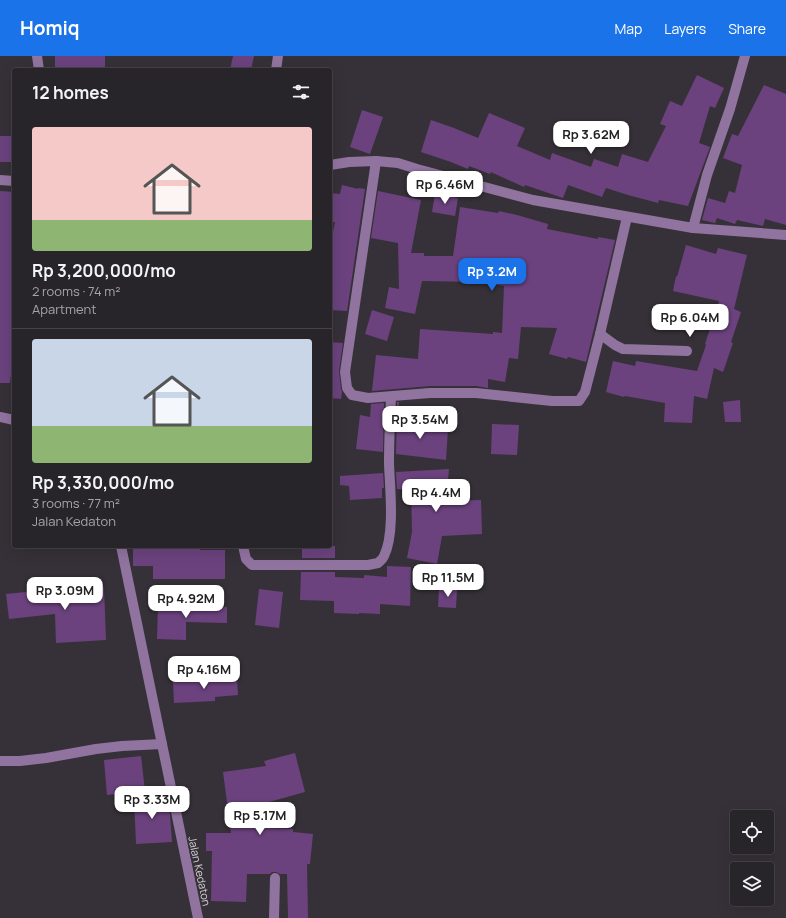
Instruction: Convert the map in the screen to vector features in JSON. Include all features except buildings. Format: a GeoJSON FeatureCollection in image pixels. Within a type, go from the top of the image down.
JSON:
{"type":"FeatureCollection","features":[{"type":"Feature","properties":{"kind":"street"},"geometry":{"type":"LineString","coordinates":[[37,56],[39,68]]}},
{"type":"Feature","properties":{"kind":"street"},"geometry":{"type":"LineString","coordinates":[[276,68],[278,56]]}},
{"type":"Feature","properties":{"kind":"street"},"geometry":{"type":"LineString","coordinates":[[693,228],[707,175],[730,109],[745,56]]}},
{"type":"Feature","properties":{"kind":"street"},"geometry":{"type":"LineString","coordinates":[[376,161],[345,372],[347,388],[352,395],[368,398],[430,392],[468,393],[552,401],[579,401],[585,392],[627,217]]}},
{"type":"Feature","properties":{"kind":"street"},"geometry":{"type":"LineString","coordinates":[[332,165],[349,162],[376,161],[398,163],[533,200],[693,228],[786,235]]}},
{"type":"Feature","properties":{"kind":"street"},"geometry":{"type":"LineString","coordinates":[[0,180],[12,181]]}},
{"type":"Feature","properties":{"kind":"street"},"geometry":{"type":"LineString","coordinates":[[600,334],[623,349],[687,351]]}},
{"type":"Feature","properties":{"kind":"street"},"geometry":{"type":"LineString","coordinates":[[243,548],[246,559],[252,566],[368,565],[378,563],[384,556],[390,528],[391,508],[389,464],[391,396]]}},
{"type":"Feature","properties":{"kind":"street"},"geometry":{"type":"LineString","coordinates":[[0,417],[12,420]]}},
{"type":"Feature","properties":{"kind":"street","name":"Jalan Kedaton"},"geometry":{"type":"LineString","coordinates":[[121,548],[198,918]]}},
{"type":"Feature","properties":{"kind":"street"},"geometry":{"type":"LineString","coordinates":[[0,761],[20,761],[46,758],[122,746],[162,744]]}},
{"type":"Feature","properties":{"kind":"street"},"geometry":{"type":"LineString","coordinates":[[274,878],[274,918]]}}]}
